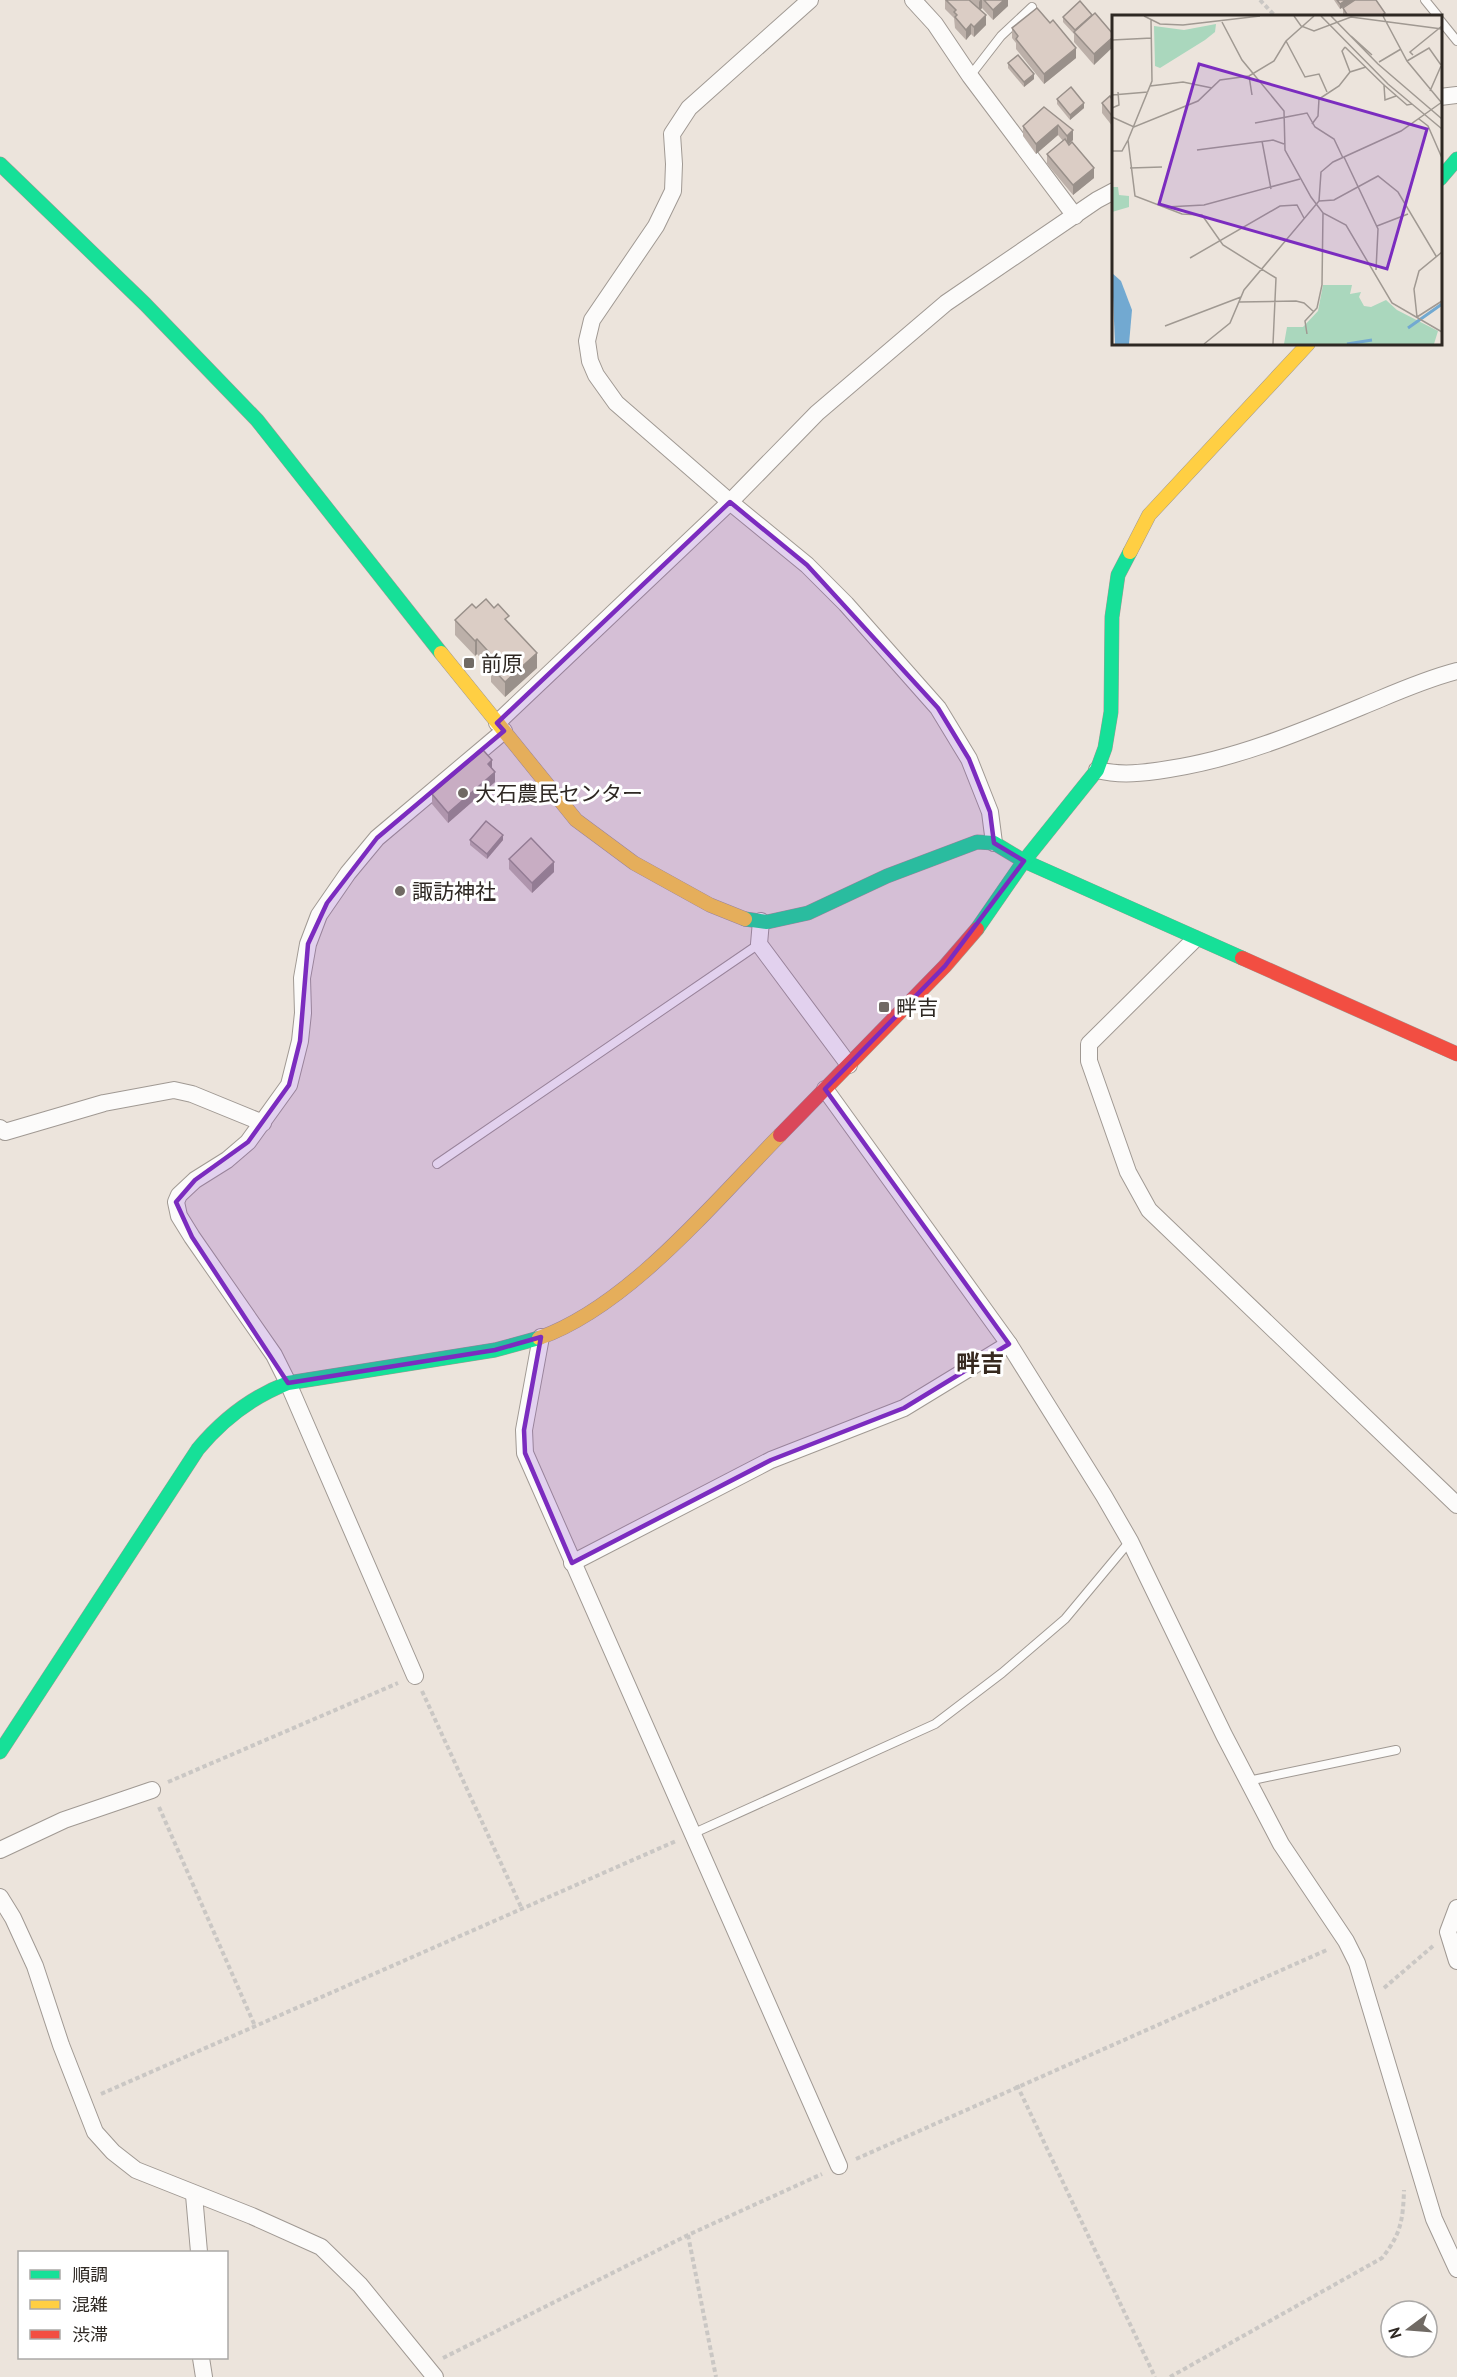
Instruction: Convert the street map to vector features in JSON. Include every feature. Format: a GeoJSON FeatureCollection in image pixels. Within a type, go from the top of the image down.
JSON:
{"type":"FeatureCollection","features":[{"type":"Feature","properties":{"kind":"street"},"geometry":{"type":"LineString","coordinates":[[810,0],[689,108],[672,134],[673,191],[656,226],[592,320],[586,341],[590,361],[596,375],[616,403],[807,565],[846,604],[938,708],[969,759],[980,785],[990,812],[994,843]]}},
{"type":"Feature","properties":{"kind":"street"},"geometry":{"type":"LineString","coordinates":[[913,0],[935,24],[970,76],[1075,216]]}},
{"type":"Feature","properties":{"kind":"street"},"geometry":{"type":"LineString","coordinates":[[1442,97],[1457,95]]}},
{"type":"Feature","properties":{"kind":"street"},"geometry":{"type":"LineString","coordinates":[[1442,177],[1457,159]]}},
{"type":"Feature","properties":{"kind":"street"},"geometry":{"type":"LineString","coordinates":[[0,164],[145,304],[257,420],[576,820],[634,863],[710,905],[745,919],[766,922],[808,913],[887,876],[959,847],[977,842],[994,843],[1024,861],[1195,939],[1457,1054]]}},
{"type":"Feature","properties":{"kind":"street"},"geometry":{"type":"LineString","coordinates":[[415,1676],[288,1383],[274,1355],[179,1216],[176,1202],[179,1195],[195,1180],[227,1160],[248,1142],[289,1085],[300,1041],[303,1013],[302,978],[308,944],[319,915],[348,873],[377,838],[501,727],[730,502],[817,413],[946,303],[1112,192]]}},
{"type":"Feature","properties":{"kind":"street"},"geometry":{"type":"LineString","coordinates":[[0,1752],[198,1449],[215,1428],[244,1403],[266,1391],[288,1383],[495,1350],[541,1337],[572,1324],[595,1310],[642,1273],[945,966],[976,930],[1024,861],[1097,770],[1105,748],[1111,712],[1112,617],[1119,575],[1149,515],[1307,345]]}},
{"type":"Feature","properties":{"kind":"street"},"geometry":{"type":"LineString","coordinates":[[1097,770],[1113,774],[1140,774],[1206,763],[1250,750],[1423,680],[1457,671]]}},
{"type":"Feature","properties":{"kind":"street"},"geometry":{"type":"LineString","coordinates":[[760,921],[759,944],[849,1065]]}},
{"type":"Feature","properties":{"kind":"street"},"geometry":{"type":"LineString","coordinates":[[1195,939],[1089,1044],[1089,1061],[1128,1172],[1149,1210],[1457,1505]]}},
{"type":"Feature","properties":{"kind":"street"},"geometry":{"type":"LineString","coordinates":[[825,1089],[1009,1344],[1130,1540],[1281,1844],[1346,1941],[1357,1963],[1434,2219],[1457,2269]]}},
{"type":"Feature","properties":{"kind":"street"},"geometry":{"type":"LineString","coordinates":[[0,1128],[4,1132],[104,1103],[174,1090],[200,1096],[263,1123]]}},
{"type":"Feature","properties":{"kind":"street"},"geometry":{"type":"LineString","coordinates":[[541,1337],[524,1430],[525,1453],[839,2166]]}},
{"type":"Feature","properties":{"kind":"street"},"geometry":{"type":"LineString","coordinates":[[572,1563],[771,1461],[904,1407],[1009,1344]]}},
{"type":"Feature","properties":{"kind":"street"},"geometry":{"type":"LineString","coordinates":[[0,1851],[64,1820],[152,1790]]}},
{"type":"Feature","properties":{"kind":"street"},"geometry":{"type":"LineString","coordinates":[[0,1897],[13,1918],[35,1966],[61,2046],[94,2132],[113,2152],[136,2170],[194,2195],[252,2216],[321,2247],[360,2285],[431,2372]]}},
{"type":"Feature","properties":{"kind":"street"},"geometry":{"type":"LineString","coordinates":[[1457,1908],[1448,1932],[1457,1961]]}},
{"type":"Feature","properties":{"kind":"street"},"geometry":{"type":"LineString","coordinates":[[194,2195],[199,2251]]}},
{"type":"Feature","properties":{"kind":"street"},"geometry":{"type":"LineString","coordinates":[[201,2359],[204,2377]]}},
{"type":"Feature","properties":{"kind":"lane"},"geometry":{"type":"LineString","coordinates":[[1425,0],[1437,15]]}},
{"type":"Feature","properties":{"kind":"lane"},"geometry":{"type":"LineString","coordinates":[[970,76],[1001,36],[1032,7]]}},
{"type":"Feature","properties":{"kind":"lane"},"geometry":{"type":"LineString","coordinates":[[1442,22],[1457,41]]}},
{"type":"Feature","properties":{"kind":"lane"},"geometry":{"type":"LineString","coordinates":[[437,1164],[759,944]]}},
{"type":"Feature","properties":{"kind":"lane"},"geometry":{"type":"LineString","coordinates":[[692,1834],[935,1724],[1002,1674],[1065,1619],[1130,1540]]}},
{"type":"Feature","properties":{"kind":"lane"},"geometry":{"type":"LineString","coordinates":[[1248,1781],[1396,1750]]}},
{"type":"Feature","properties":{"kind":"path"},"geometry":{"type":"LineString","coordinates":[[1260,0],[1274,15]]}},
{"type":"Feature","properties":{"kind":"path"},"geometry":{"type":"LineString","coordinates":[[255,2026],[152,1790],[415,1676],[522,1909]]}},
{"type":"Feature","properties":{"kind":"path"},"geometry":{"type":"LineString","coordinates":[[84,2102],[692,1834]]}},
{"type":"Feature","properties":{"kind":"path"},"geometry":{"type":"LineString","coordinates":[[1368,2003],[1448,1932]]}},
{"type":"Feature","properties":{"kind":"path"},"geometry":{"type":"LineString","coordinates":[[431,2372],[688,2235],[1017,2085],[1346,1941]]}},
{"type":"Feature","properties":{"kind":"path"},"geometry":{"type":"LineString","coordinates":[[1017,2085],[1155,2377]]}},
{"type":"Feature","properties":{"kind":"path"},"geometry":{"type":"LineString","coordinates":[[1170,2377],[1382,2258],[1396,2240],[1403,2212],[1404,2181],[1416,2163]]}},
{"type":"Feature","properties":{"kind":"path"},"geometry":{"type":"LineString","coordinates":[[688,2235],[716,2377]]}},
{"type":"Feature","properties":{"kind":"highlighted area"},"geometry":{"type":"Polygon","coordinates":[[[730,502],[807,565],[938,708],[969,759],[990,812],[994,843],[1024,861],[945,966],[825,1089],[1009,1344],[904,1408],[771,1460],[572,1563],[525,1453],[524,1430],[541,1337],[495,1350],[288,1383],[192,1237],[176,1202],[195,1180],[248,1142],[289,1085],[300,1041],[308,944],[327,903],[377,838],[504,731],[497,723],[730,502]]]}},
{"type":"Feature","properties":{"kind":"building"},"geometry":{"type":"Polygon","coordinates":[[[946,0],[969,0],[986,15],[974,27],[971,24],[966,30],[955,17],[956,10],[946,0]]]}},
{"type":"Feature","properties":{"kind":"building"},"geometry":{"type":"Polygon","coordinates":[[[984,0],[1004,0],[993,10],[984,0]]]}},
{"type":"Feature","properties":{"kind":"building"},"geometry":{"type":"Polygon","coordinates":[[[1355,0],[1376,0],[1385,13],[1382,15],[1347,15],[1343,8],[1355,0]]]}},
{"type":"Feature","properties":{"kind":"building"},"geometry":{"type":"Polygon","coordinates":[[[1080,1],[1092,15],[1075,30],[1063,17],[1080,1]]]}},
{"type":"Feature","properties":{"kind":"building"},"geometry":{"type":"Polygon","coordinates":[[[1037,8],[1050,23],[1053,20],[1076,48],[1044,74],[1016,39],[1018,36],[1012,28],[1037,8]]]}},
{"type":"Feature","properties":{"kind":"building"},"geometry":{"type":"Polygon","coordinates":[[[1095,13],[1112,33],[1112,38],[1094,54],[1074,32],[1095,13]]]}},
{"type":"Feature","properties":{"kind":"building"},"geometry":{"type":"Polygon","coordinates":[[[1018,55],[1034,74],[1024,82],[1008,63],[1018,55]]]}},
{"type":"Feature","properties":{"kind":"building"},"geometry":{"type":"Polygon","coordinates":[[[1071,87],[1084,103],[1070,115],[1057,99],[1071,87]]]}},
{"type":"Feature","properties":{"kind":"building"},"geometry":{"type":"Polygon","coordinates":[[[1110,96],[1112,116],[1102,103],[1110,96]]]}},
{"type":"Feature","properties":{"kind":"building"},"geometry":{"type":"Polygon","coordinates":[[[1044,107],[1073,130],[1067,136],[1058,125],[1036,144],[1023,126],[1044,107]]]}},
{"type":"Feature","properties":{"kind":"building"},"geometry":{"type":"Polygon","coordinates":[[[1065,139],[1069,145],[1072,142],[1094,168],[1073,185],[1047,154],[1065,139]]]}},
{"type":"Feature","properties":{"kind":"building"},"geometry":{"type":"Polygon","coordinates":[[[486,599],[494,608],[498,604],[509,616],[505,619],[537,653],[505,682],[491,667],[497,661],[455,620],[472,604],[476,608],[486,599]]]}},
{"type":"Feature","properties":{"kind":"building","name":"大石農民センター"},"geometry":{"type":"Polygon","coordinates":[[[483,750],[492,760],[488,764],[495,772],[448,813],[432,794],[483,750]]]}},
{"type":"Feature","properties":{"kind":"building"},"geometry":{"type":"Polygon","coordinates":[[[486,821],[503,835],[487,854],[470,840],[486,821]]]}},
{"type":"Feature","properties":{"kind":"building"},"geometry":{"type":"Polygon","coordinates":[[[531,838],[554,862],[532,883],[509,859],[531,838]]]}},
{"type":"Feature","properties":{"kind":"traffic: fast"},"geometry":{"type":"LineString","coordinates":[[1442,177],[1457,159]]}},
{"type":"Feature","properties":{"kind":"traffic: fast"},"geometry":{"type":"LineString","coordinates":[[0,164],[145,304],[257,420],[441,653]]}},
{"type":"Feature","properties":{"kind":"traffic: fast"},"geometry":{"type":"LineString","coordinates":[[977,929],[1024,861],[1097,770],[1105,748],[1111,712],[1112,617],[1118,575],[1130,552]]}},
{"type":"Feature","properties":{"kind":"traffic: fast"},"geometry":{"type":"LineString","coordinates":[[745,919],[767,922],[808,913],[887,876],[977,842],[994,843],[1024,861],[1242,958]]}},
{"type":"Feature","properties":{"kind":"traffic: fast"},"geometry":{"type":"LineString","coordinates":[[0,1752],[198,1449],[238,1410],[288,1383],[495,1350],[539,1338]]}},
{"type":"Feature","properties":{"kind":"traffic: slow"},"geometry":{"type":"LineString","coordinates":[[1130,552],[1149,515],[1307,345]]}},
{"type":"Feature","properties":{"kind":"traffic: slow"},"geometry":{"type":"LineString","coordinates":[[441,653],[576,820],[634,863],[710,905],[745,919]]}},
{"type":"Feature","properties":{"kind":"traffic: slow"},"geometry":{"type":"LineString","coordinates":[[539,1338],[572,1323],[637,1278],[698,1221],[780,1135]]}},
{"type":"Feature","properties":{"kind":"traffic: jam"},"geometry":{"type":"LineString","coordinates":[[780,1135],[945,966],[977,929]]}},
{"type":"Feature","properties":{"kind":"traffic: jam"},"geometry":{"type":"LineString","coordinates":[[1242,958],[1457,1054]]}},
{"type":"Feature","properties":{"kind":"place","name":"前原"},"geometry":{"type":"Point","coordinates":[469,663]}},
{"type":"Feature","properties":{"kind":"place","name":"大石農民センター"},"geometry":{"type":"Point","coordinates":[463,793]}},
{"type":"Feature","properties":{"kind":"place","name":"諏訪神社"},"geometry":{"type":"Point","coordinates":[400,891]}},
{"type":"Feature","properties":{"kind":"place","name":"畔吉"},"geometry":{"type":"Point","coordinates":[884,1007]}},
{"type":"Feature","properties":{"kind":"district","name":"畔吉"},"geometry":{"type":"Point","coordinates":[980,1363]}}]}
